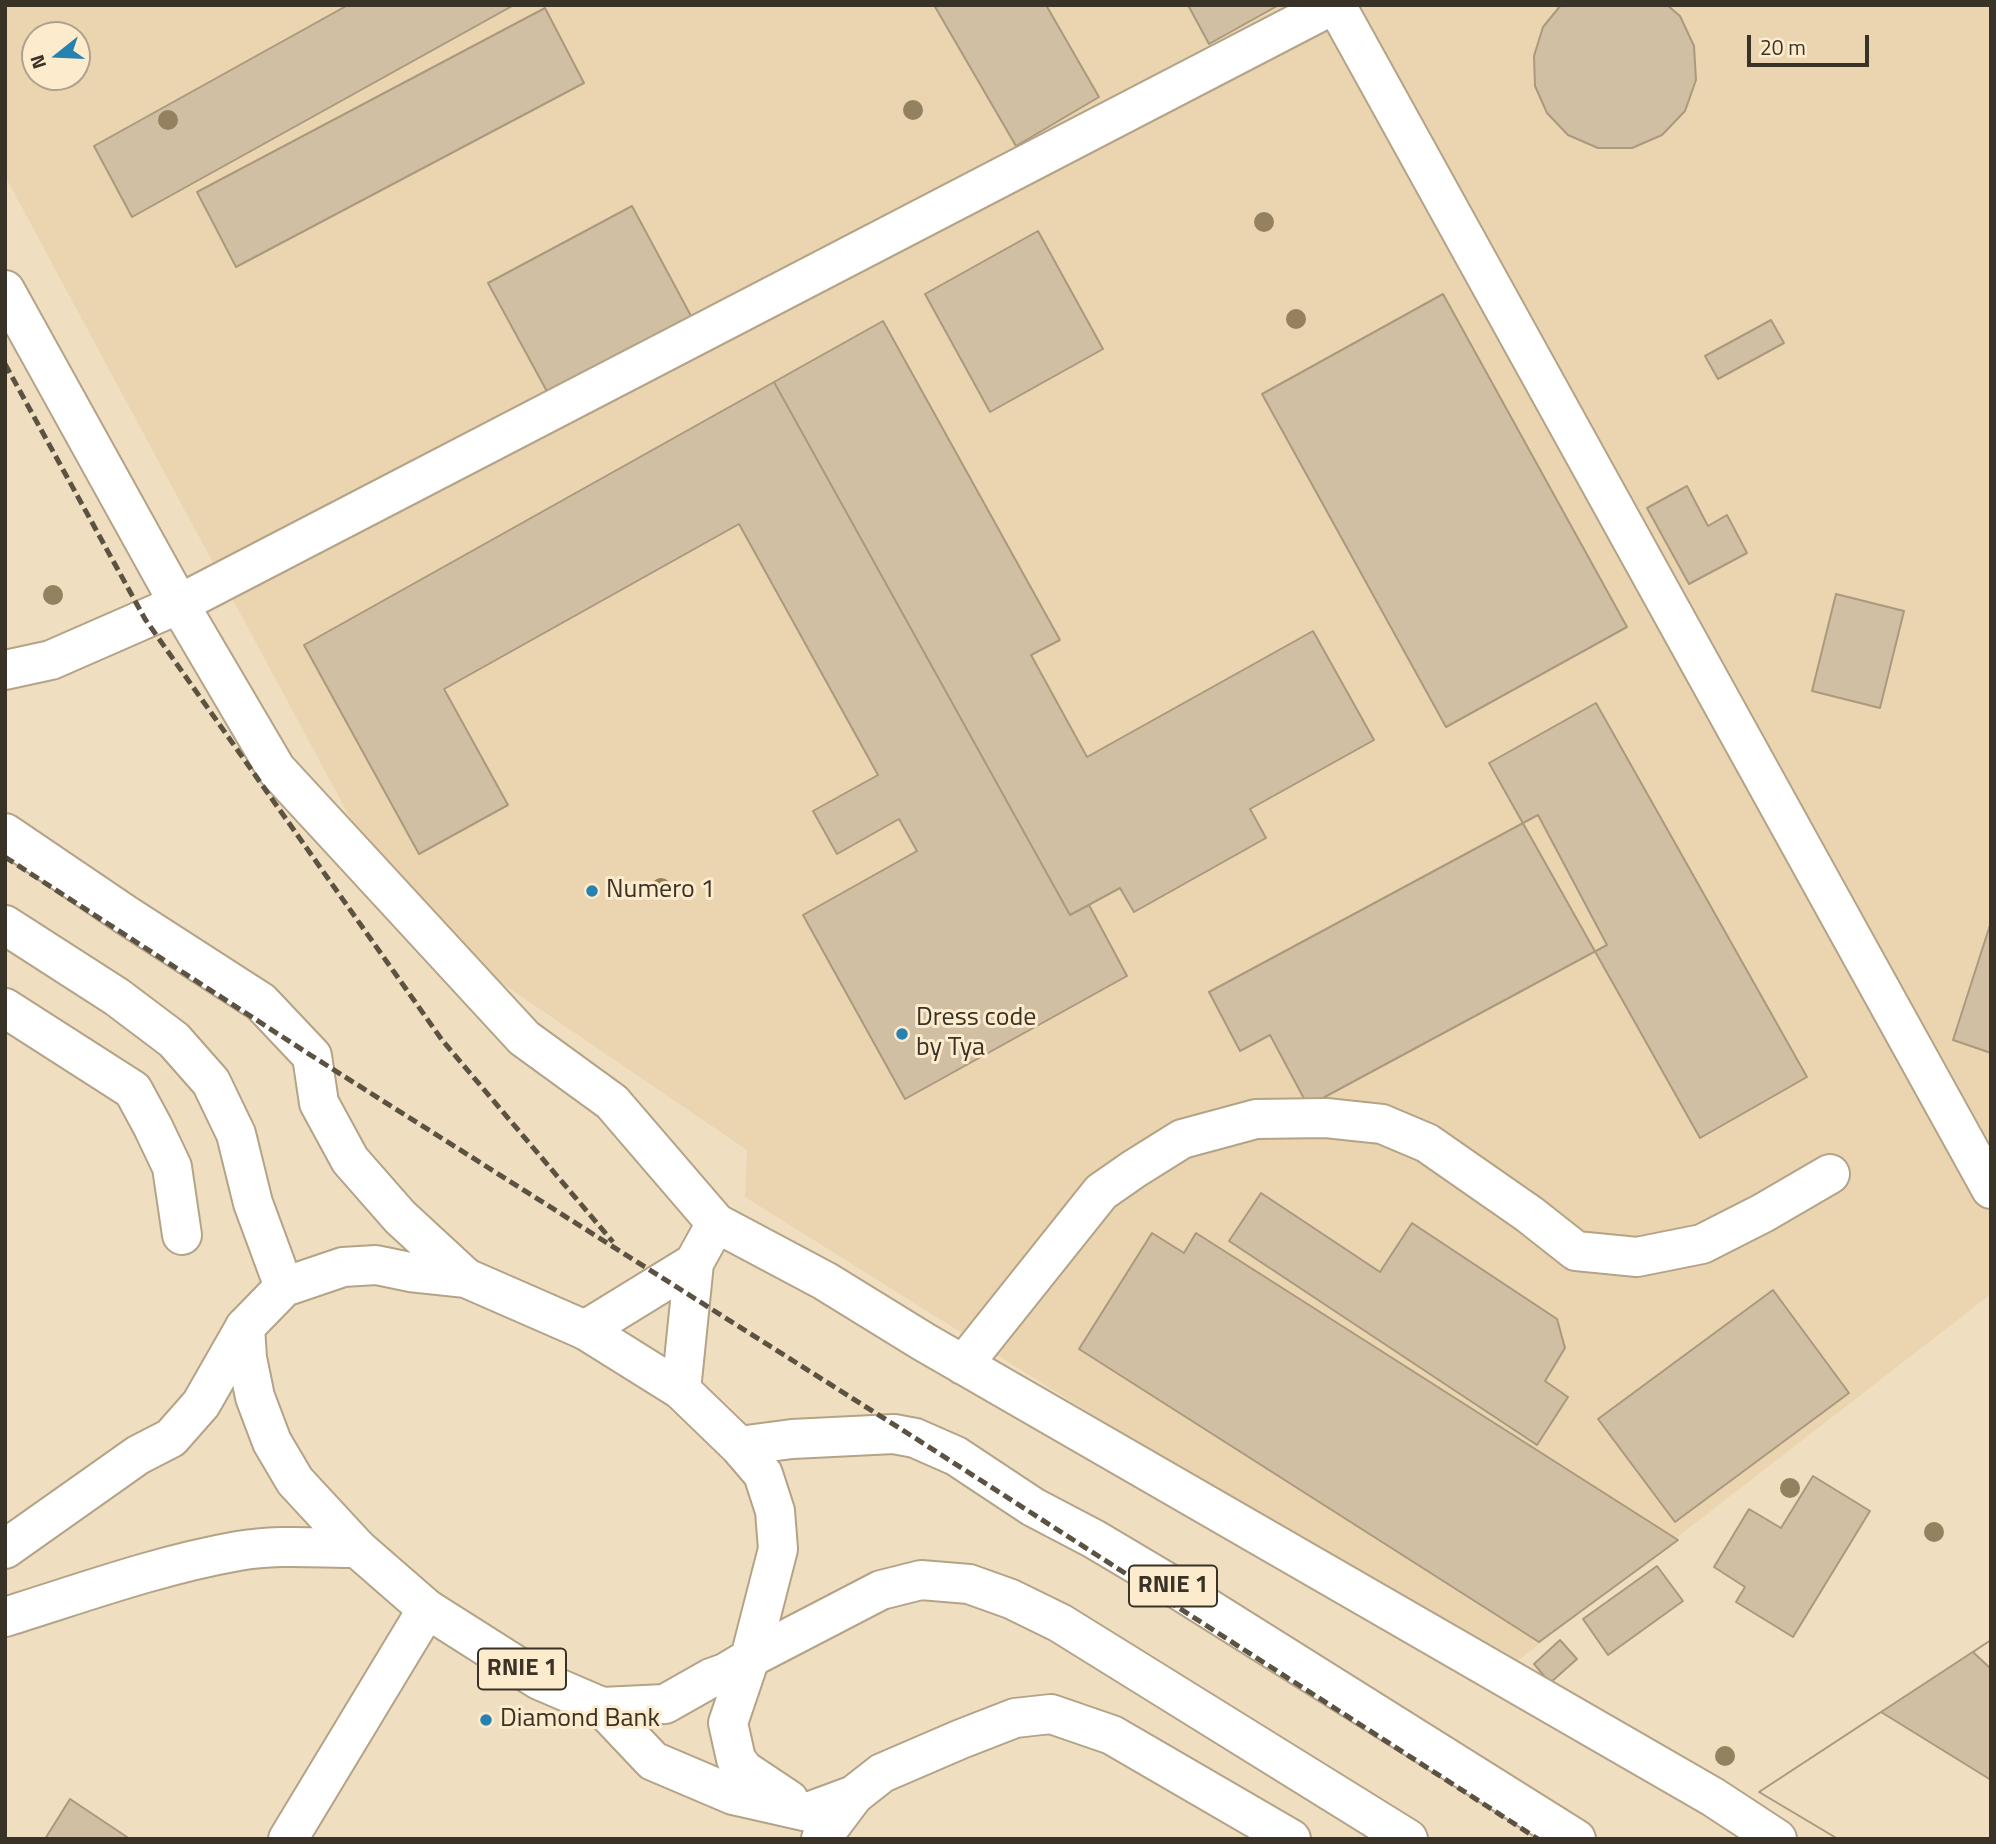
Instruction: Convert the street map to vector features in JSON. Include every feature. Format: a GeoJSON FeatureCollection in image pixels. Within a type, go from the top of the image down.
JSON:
{"type":"FeatureCollection","features":[{"type":"Feature","properties":{"kind":"main road"},"geometry":{"type":"LineString","coordinates":[[5,670],[51,660],[178,604],[1334,5],[1991,1189]]}},
{"type":"Feature","properties":{"kind":"main road"},"geometry":{"type":"LineString","coordinates":[[5,290],[178,604],[276,769],[524,1038],[612,1102],[716,1223],[825,1281],[963,1365],[1713,1797],[1777,1839]]}},
{"type":"Feature","properties":{"kind":"main road"},"geometry":{"type":"LineString","coordinates":[[5,834],[261,1002],[312,1056],[319,1103],[351,1160],[400,1217],[466,1278]]}},
{"type":"Feature","properties":{"kind":"main road"},"geometry":{"type":"LineString","coordinates":[[5,925],[117,997],[174,1040],[211,1082],[236,1134],[253,1203],[284,1287]]}},
{"type":"Feature","properties":{"kind":"main road"},"geometry":{"type":"LineString","coordinates":[[5,1008],[133,1090],[172,1167],[182,1235]]}},
{"type":"Feature","properties":{"kind":"main road"},"geometry":{"type":"LineString","coordinates":[[963,1365],[1101,1192],[1182,1139],[1256,1119],[1326,1118],[1382,1124],[1427,1143],[1529,1214],[1576,1251],[1637,1257],[1702,1244],[1830,1174]]}},
{"type":"Feature","properties":{"kind":"main road"},"geometry":{"type":"LineString","coordinates":[[681,1390],[694,1263],[716,1223]]}},
{"type":"Feature","properties":{"kind":"main road"},"geometry":{"type":"LineString","coordinates":[[585,1330],[694,1263]]}},
{"type":"Feature","properties":{"kind":"main road"},"geometry":{"type":"LineString","coordinates":[[6,1548],[138,1455],[171,1438],[201,1404],[245,1327],[284,1287],[343,1267],[376,1265],[466,1278],[585,1330],[681,1390],[739,1446],[763,1474],[775,1511],[778,1549],[750,1658],[727,1723],[736,1759],[744,1770],[815,1826]]}},
{"type":"Feature","properties":{"kind":"main road","name":"RNIE 1"},"geometry":{"type":"LineString","coordinates":[[245,1327],[247,1358],[255,1397],[272,1442],[295,1481],[357,1548],[427,1609],[539,1680],[602,1707],[665,1704],[881,1590],[921,1580],[969,1584],[1011,1599],[1060,1623],[1408,1839]]}},
{"type":"Feature","properties":{"kind":"main road","name":"RNIE 1"},"geometry":{"type":"LineString","coordinates":[[739,1446],[792,1439],[894,1434],[915,1438],[956,1456],[1033,1507],[1163,1580],[1576,1839]]}},
{"type":"Feature","properties":{"kind":"main road"},"geometry":{"type":"LineString","coordinates":[[5,1618],[169,1566],[241,1550],[357,1548]]}},
{"type":"Feature","properties":{"kind":"main road"},"geometry":{"type":"LineString","coordinates":[[288,1839],[427,1609]]}},
{"type":"Feature","properties":{"kind":"main road"},"geometry":{"type":"LineString","coordinates":[[602,1707],[653,1761],[815,1826]]}},
{"type":"Feature","properties":{"kind":"main road"},"geometry":{"type":"LineString","coordinates":[[815,1826],[882,1773],[1015,1718],[1051,1713],[1112,1735],[1271,1834]]}},
{"type":"Feature","properties":{"kind":"shaded area"},"geometry":{"type":"Polygon","coordinates":[[[5,5],[1991,5],[1991,1294],[1503,1672],[745,1197],[747,1150],[403,916],[5,176],[5,5]]]}},
{"type":"Feature","properties":{"kind":"building"},"geometry":{"type":"Polygon","coordinates":[[[348,5],[514,5],[132,217],[94,146],[348,5]]]}},
{"type":"Feature","properties":{"kind":"building"},"geometry":{"type":"Polygon","coordinates":[[[934,5],[1046,5],[1099,97],[1016,146],[934,5]]]}},
{"type":"Feature","properties":{"kind":"building"},"geometry":{"type":"Polygon","coordinates":[[[1188,5],[1277,5],[1277,6],[1209,44],[1188,5]]]}},
{"type":"Feature","properties":{"kind":"building"},"geometry":{"type":"Polygon","coordinates":[[[1561,5],[1667,5],[1680,16],[1694,46],[1696,80],[1685,111],[1662,135],[1632,148],[1598,148],[1568,135],[1547,113],[1535,86],[1534,56],[1543,27],[1561,5]]]}},
{"type":"Feature","properties":{"kind":"building"},"geometry":{"type":"Polygon","coordinates":[[[545,8],[584,83],[236,267],[197,192],[545,8]]]}},
{"type":"Feature","properties":{"kind":"building"},"geometry":{"type":"Polygon","coordinates":[[[632,206],[705,342],[562,419],[488,283],[632,206]]]}},
{"type":"Feature","properties":{"kind":"building"},"geometry":{"type":"Polygon","coordinates":[[[1038,231],[1103,349],[990,412],[925,294],[1038,231]]]}},
{"type":"Feature","properties":{"kind":"building"},"geometry":{"type":"Polygon","coordinates":[[[1443,294],[1627,627],[1446,727],[1262,394],[1443,294]]]}},
{"type":"Feature","properties":{"kind":"building"},"geometry":{"type":"Polygon","coordinates":[[[1771,320],[1784,343],[1718,379],[1705,356],[1771,320]]]}},
{"type":"Feature","properties":{"kind":"building"},"geometry":{"type":"Polygon","coordinates":[[[883,321],[1060,640],[1031,655],[1087,757],[1313,631],[1374,740],[1250,809],[1266,838],[1134,912],[1120,888],[1070,915],[774,382],[883,321]]]}},
{"type":"Feature","properties":{"kind":"building"},"geometry":{"type":"Polygon","coordinates":[[[774,382],[1070,915],[1089,905],[1127,976],[905,1099],[803,915],[917,851],[899,819],[837,854],[813,811],[878,775],[739,524],[444,689],[508,805],[419,854],[304,645],[774,382]]]}},
{"type":"Feature","properties":{"kind":"building"},"geometry":{"type":"Polygon","coordinates":[[[1687,486],[1708,526],[1727,515],[1747,553],[1689,584],[1647,508],[1687,486]]]}},
{"type":"Feature","properties":{"kind":"building"},"geometry":{"type":"Polygon","coordinates":[[[1836,594],[1904,611],[1880,708],[1812,691],[1836,594]]]}},
{"type":"Feature","properties":{"kind":"building"},"geometry":{"type":"Polygon","coordinates":[[[1596,703],[1807,1077],[1700,1138],[1489,763],[1596,703]]]}},
{"type":"Feature","properties":{"kind":"building"},"geometry":{"type":"Polygon","coordinates":[[[1538,815],[1607,945],[1308,1106],[1270,1035],[1240,1051],[1209,992],[1538,815]]]}},
{"type":"Feature","properties":{"kind":"building"},"geometry":{"type":"Polygon","coordinates":[[[1991,922],[1991,1053],[1953,1040],[1991,922]]]}},
{"type":"Feature","properties":{"kind":"building"},"geometry":{"type":"Polygon","coordinates":[[[1261,1193],[1380,1272],[1412,1223],[1557,1319],[1565,1348],[1545,1381],[1568,1397],[1537,1445],[1229,1241],[1261,1193]]]}},
{"type":"Feature","properties":{"kind":"building"},"geometry":{"type":"Polygon","coordinates":[[[1152,1233],[1184,1253],[1196,1233],[1678,1540],[1539,1642],[1079,1349],[1152,1233]]]}},
{"type":"Feature","properties":{"kind":"building"},"geometry":{"type":"Polygon","coordinates":[[[1773,1290],[1849,1393],[1675,1522],[1598,1419],[1773,1290]]]}},
{"type":"Feature","properties":{"kind":"building"},"geometry":{"type":"Polygon","coordinates":[[[1813,1476],[1870,1511],[1793,1637],[1736,1602],[1745,1587],[1714,1567],[1749,1509],[1781,1528],[1813,1476]]]}},
{"type":"Feature","properties":{"kind":"building"},"geometry":{"type":"Polygon","coordinates":[[[1657,1566],[1683,1601],[1608,1655],[1583,1619],[1657,1566]]]}},
{"type":"Feature","properties":{"kind":"building"},"geometry":{"type":"Polygon","coordinates":[[[1560,1640],[1577,1659],[1550,1683],[1534,1664],[1560,1640]]]}},
{"type":"Feature","properties":{"kind":"building"},"geometry":{"type":"Polygon","coordinates":[[[1991,1640],[1991,1669],[1973,1652],[1991,1640]]]}},
{"type":"Feature","properties":{"kind":"building"},"geometry":{"type":"Polygon","coordinates":[[[1991,1640],[1991,1839],[1838,1839],[1759,1792],[1991,1640]]]}},
{"type":"Feature","properties":{"kind":"building"},"geometry":{"type":"Polygon","coordinates":[[[1881,1712],[1991,1780],[1991,1839],[1838,1839],[1759,1792],[1881,1712]]]}},
{"type":"Feature","properties":{"kind":"building"},"geometry":{"type":"Polygon","coordinates":[[[70,1799],[130,1839],[45,1839],[70,1799]]]}},
{"type":"Feature","properties":{"kind":"railway"},"geometry":{"type":"LineString","coordinates":[[5,364],[145,619],[442,1040],[613,1242]]}},
{"type":"Feature","properties":{"kind":"railway"},"geometry":{"type":"LineString","coordinates":[[5,857],[1538,1839]]}},
{"type":"Feature","properties":{"kind":"place","name":"Numero 1"},"geometry":{"type":"Point","coordinates":[592,891]}},
{"type":"Feature","properties":{"kind":"place","name":"Dress code by Tya"},"geometry":{"type":"Point","coordinates":[902,1034]}},
{"type":"Feature","properties":{"kind":"place","name":"Diamond Bank"},"geometry":{"type":"Point","coordinates":[486,1720]}}]}
